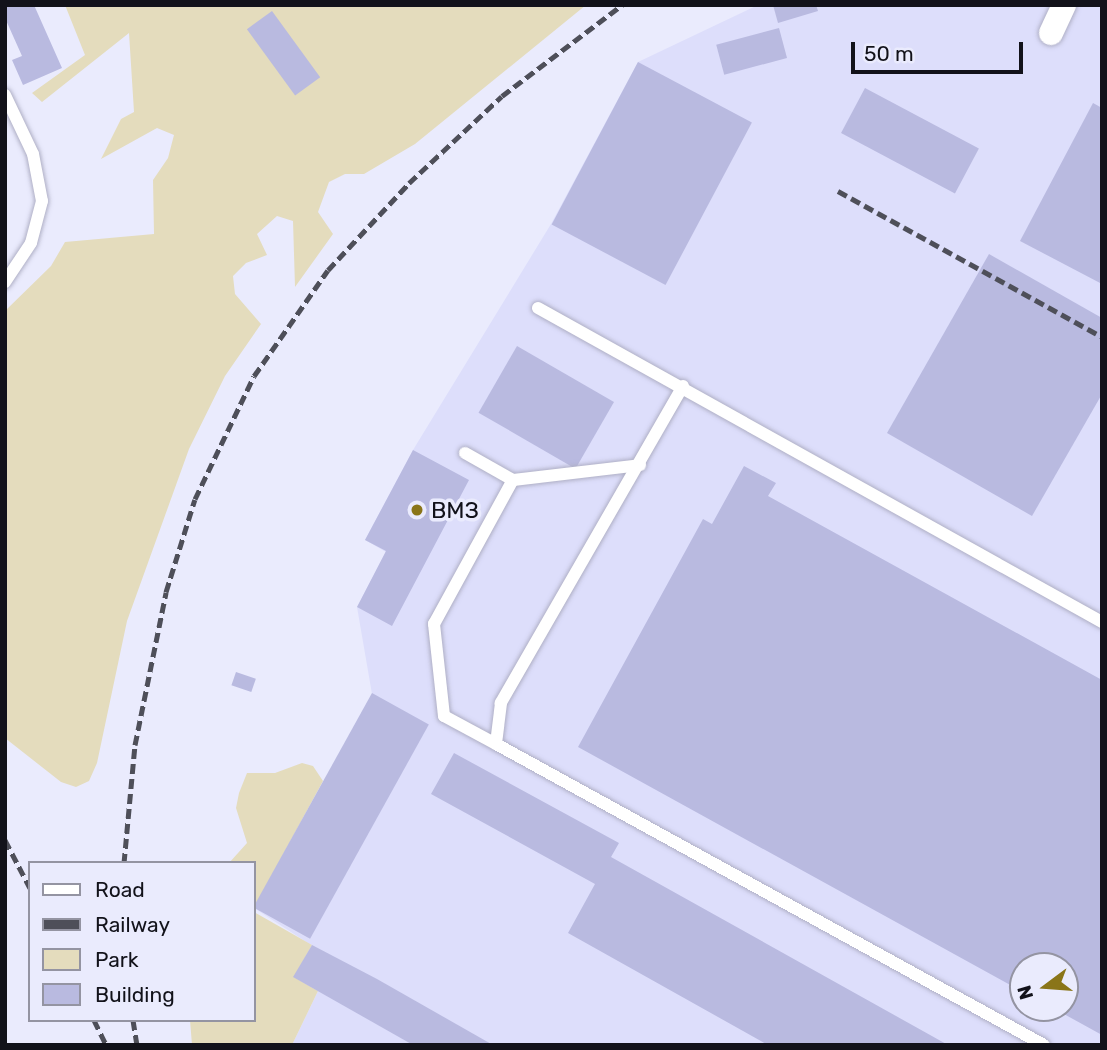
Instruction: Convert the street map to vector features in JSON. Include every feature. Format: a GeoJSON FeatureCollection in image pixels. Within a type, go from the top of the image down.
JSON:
{"type":"FeatureCollection","features":[{"type":"Feature","properties":{"kind":"street"},"geometry":{"type":"LineString","coordinates":[[1051,33],[1064,5]]}},
{"type":"Feature","properties":{"kind":"lane"},"geometry":{"type":"LineString","coordinates":[[5,95],[33,154],[42,201],[31,243],[5,282]]}},
{"type":"Feature","properties":{"kind":"lane"},"geometry":{"type":"LineString","coordinates":[[538,308],[683,386],[1102,622]]}},
{"type":"Feature","properties":{"kind":"lane"},"geometry":{"type":"LineString","coordinates":[[496,744],[500,703],[640,465],[683,386]]}},
{"type":"Feature","properties":{"kind":"lane"},"geometry":{"type":"LineString","coordinates":[[465,453],[513,480],[640,465]]}},
{"type":"Feature","properties":{"kind":"lane"},"geometry":{"type":"LineString","coordinates":[[513,480],[434,624],[444,716],[1044,1045]]}},
{"type":"Feature","properties":{"kind":"shaded area"},"geometry":{"type":"Polygon","coordinates":[[[758,5],[1102,5],[1102,1045],[292,1045],[318,991],[293,977],[311,945],[256,909],[256,904],[372,694],[357,607],[386,552],[365,540],[413,450],[551,224],[638,62],[758,5]]]}},
{"type":"Feature","properties":{"kind":"green space"},"geometry":{"type":"Polygon","coordinates":[[[65,5],[586,5],[415,144],[364,174],[345,174],[329,182],[318,212],[333,234],[295,287],[293,221],[277,216],[257,234],[267,255],[246,263],[233,276],[235,294],[261,324],[225,376],[189,449],[127,621],[97,763],[89,781],[76,787],[61,782],[5,738],[5,311],[51,266],[65,242],[154,234],[153,180],[168,158],[174,135],[157,128],[101,159],[121,119],[134,112],[129,33],[42,102],[32,93],[85,55],[65,5]]]}},
{"type":"Feature","properties":{"kind":"green space"},"geometry":{"type":"Polygon","coordinates":[[[302,763],[313,766],[323,781],[256,904],[256,861],[231,861],[247,843],[236,808],[247,773],[275,773],[302,763]]]}},
{"type":"Feature","properties":{"kind":"green space"},"geometry":{"type":"Polygon","coordinates":[[[256,913],[312,945],[294,977],[318,991],[292,1045],[192,1045],[190,1022],[256,1022],[256,913]]]}},
{"type":"Feature","properties":{"kind":"building"},"geometry":{"type":"Polygon","coordinates":[[[5,5],[34,5],[62,68],[23,85],[12,60],[22,56],[5,18],[5,5]]]}},
{"type":"Feature","properties":{"kind":"building"},"geometry":{"type":"Polygon","coordinates":[[[773,5],[816,5],[818,11],[778,23],[773,5]]]}},
{"type":"Feature","properties":{"kind":"building"},"geometry":{"type":"Polygon","coordinates":[[[272,11],[320,77],[295,96],[247,29],[272,11]]]}},
{"type":"Feature","properties":{"kind":"building"},"geometry":{"type":"Polygon","coordinates":[[[779,28],[787,58],[724,75],[716,45],[779,28]]]}},
{"type":"Feature","properties":{"kind":"building"},"geometry":{"type":"Polygon","coordinates":[[[638,62],[752,123],[666,285],[552,224],[638,62]]]}},
{"type":"Feature","properties":{"kind":"building"},"geometry":{"type":"Polygon","coordinates":[[[865,88],[979,149],[955,194],[841,133],[865,88]]]}},
{"type":"Feature","properties":{"kind":"building"},"geometry":{"type":"Polygon","coordinates":[[[1093,103],[1102,108],[1102,284],[1020,241],[1093,103]]]}},
{"type":"Feature","properties":{"kind":"building"},"geometry":{"type":"Polygon","coordinates":[[[989,254],[1102,318],[1102,394],[1032,516],[887,433],[989,254]]]}},
{"type":"Feature","properties":{"kind":"building"},"geometry":{"type":"Polygon","coordinates":[[[517,346],[614,402],[575,469],[478,413],[517,346]]]}},
{"type":"Feature","properties":{"kind":"building","name":"ВМЗ"},"geometry":{"type":"Polygon","coordinates":[[[413,450],[469,480],[392,626],[357,607],[386,551],[365,540],[413,450]]]}},
{"type":"Feature","properties":{"kind":"building"},"geometry":{"type":"Polygon","coordinates":[[[744,466],[776,483],[768,496],[1102,680],[1102,1035],[1078,1022],[1079,952],[1009,952],[1009,984],[578,747],[703,519],[712,524],[744,466]]]}},
{"type":"Feature","properties":{"kind":"building"},"geometry":{"type":"Polygon","coordinates":[[[236,672],[256,679],[251,692],[231,685],[236,672]]]}},
{"type":"Feature","properties":{"kind":"building"},"geometry":{"type":"Polygon","coordinates":[[[372,693],[429,725],[310,939],[256,909],[256,902],[372,693]]]}},
{"type":"Feature","properties":{"kind":"building"},"geometry":{"type":"Polygon","coordinates":[[[454,753],[619,843],[611,857],[948,1045],[768,1045],[568,933],[595,884],[431,794],[454,753]]]}},
{"type":"Feature","properties":{"kind":"building"},"geometry":{"type":"Polygon","coordinates":[[[312,945],[493,1045],[413,1045],[293,977],[312,945]]]}},
{"type":"Feature","properties":{"kind":"railway"},"geometry":{"type":"LineString","coordinates":[[124,861],[135,745],[166,592],[195,499],[254,376],[328,270],[409,183],[502,96],[622,5]]}},
{"type":"Feature","properties":{"kind":"railway"},"geometry":{"type":"LineString","coordinates":[[838,191],[1102,337]]}},
{"type":"Feature","properties":{"kind":"railway"},"geometry":{"type":"LineString","coordinates":[[5,840],[28,884]]}},
{"type":"Feature","properties":{"kind":"railway"},"geometry":{"type":"LineString","coordinates":[[95,1022],[106,1045]]}},
{"type":"Feature","properties":{"kind":"railway"},"geometry":{"type":"LineString","coordinates":[[133,1022],[137,1045]]}},
{"type":"Feature","properties":{"kind":"place","name":"ВМЗ"},"geometry":{"type":"Point","coordinates":[417,510]}}]}
